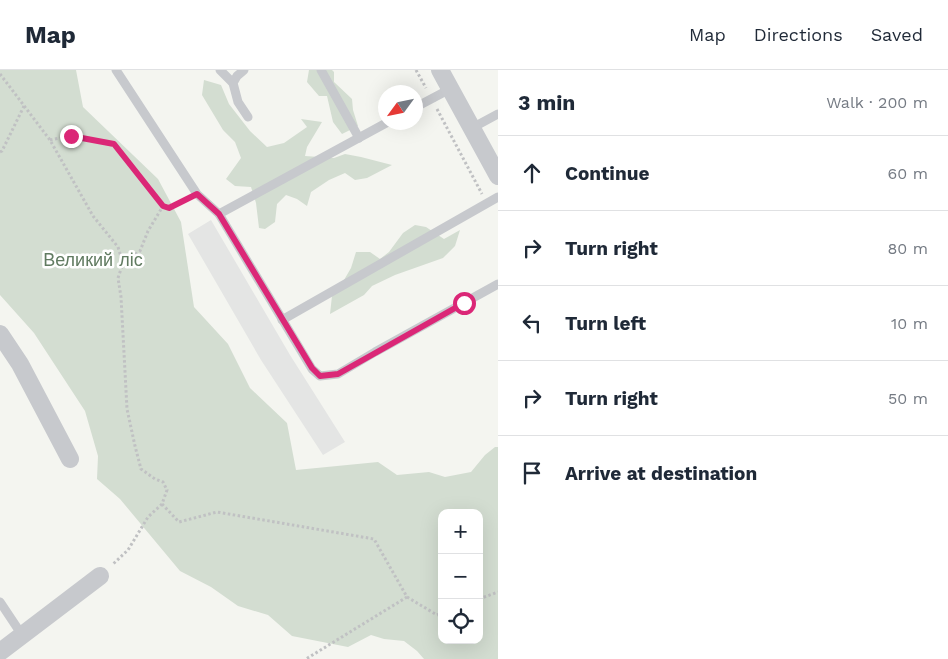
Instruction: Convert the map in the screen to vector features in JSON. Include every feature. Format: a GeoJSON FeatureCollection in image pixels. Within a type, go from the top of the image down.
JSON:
{"type":"FeatureCollection","features":[{"type":"Feature","properties":{"kind":"street"},"geometry":{"type":"LineString","coordinates":[[440,70],[498,176]]}},
{"type":"Feature","properties":{"kind":"street"},"geometry":{"type":"LineString","coordinates":[[0,334],[20,364],[70,459]]}},
{"type":"Feature","properties":{"kind":"street"},"geometry":{"type":"LineString","coordinates":[[0,652],[100,576]]}},
{"type":"Feature","properties":{"kind":"lane"},"geometry":{"type":"LineString","coordinates":[[116,70],[197,194],[219,214],[282,320],[312,368],[320,376],[338,374],[374,352],[498,284]]}},
{"type":"Feature","properties":{"kind":"lane"},"geometry":{"type":"LineString","coordinates":[[220,70],[233,84],[238,102],[248,118]]}},
{"type":"Feature","properties":{"kind":"lane"},"geometry":{"type":"LineString","coordinates":[[233,84],[237,76],[244,70]]}},
{"type":"Feature","properties":{"kind":"lane"},"geometry":{"type":"LineString","coordinates":[[321,70],[359,138]]}},
{"type":"Feature","properties":{"kind":"lane"},"geometry":{"type":"LineString","coordinates":[[423,104],[450,89]]}},
{"type":"Feature","properties":{"kind":"lane"},"geometry":{"type":"LineString","coordinates":[[472,128],[498,114]]}},
{"type":"Feature","properties":{"kind":"lane"},"geometry":{"type":"LineString","coordinates":[[219,214],[378,128]]}},
{"type":"Feature","properties":{"kind":"lane"},"geometry":{"type":"LineString","coordinates":[[282,320],[498,197]]}},
{"type":"Feature","properties":{"kind":"lane"},"geometry":{"type":"LineString","coordinates":[[0,602],[22,635]]}},
{"type":"Feature","properties":{"kind":"path"},"geometry":{"type":"LineString","coordinates":[[416,70],[487,203]]}},
{"type":"Feature","properties":{"kind":"path"},"geometry":{"type":"LineString","coordinates":[[0,74],[50,140],[93,216],[118,247],[123,263],[118,278],[121,297],[127,409],[134,446],[141,469],[163,482],[167,490],[162,504],[148,517],[128,550],[100,576]]}},
{"type":"Feature","properties":{"kind":"path"},"geometry":{"type":"LineString","coordinates":[[0,152],[24,106]]}},
{"type":"Feature","properties":{"kind":"path"},"geometry":{"type":"LineString","coordinates":[[50,140],[71,136],[114,144],[163,206],[169,208],[197,194]]}},
{"type":"Feature","properties":{"kind":"path"},"geometry":{"type":"LineString","coordinates":[[123,263],[140,252],[148,231],[163,206]]}},
{"type":"Feature","properties":{"kind":"path"},"geometry":{"type":"LineString","coordinates":[[162,504],[180,522],[217,512],[374,540],[407,597],[438,615]]}},
{"type":"Feature","properties":{"kind":"path"},"geometry":{"type":"LineString","coordinates":[[483,598],[498,592]]}},
{"type":"Feature","properties":{"kind":"path"},"geometry":{"type":"LineString","coordinates":[[306,659],[407,597]]}},
{"type":"Feature","properties":{"kind":"shaded area"},"geometry":{"type":"Polygon","coordinates":[[[211,220],[290,355],[345,442],[323,455],[261,360],[188,234],[211,220]]]}},
{"type":"Feature","properties":{"kind":"green space","name":"Великий ліс"},"geometry":{"type":"Polygon","coordinates":[[[0,70],[76,70],[83,107],[158,179],[181,222],[194,307],[228,344],[250,388],[287,423],[296,470],[378,462],[397,475],[429,472],[445,477],[471,472],[485,455],[495,447],[498,447],[498,659],[424,659],[404,641],[384,639],[371,635],[348,647],[292,636],[268,615],[238,606],[211,587],[180,571],[120,499],[97,479],[98,456],[85,411],[34,333],[0,295],[0,70]]]}},
{"type":"Feature","properties":{"kind":"green space"},"geometry":{"type":"Polygon","coordinates":[[[309,70],[332,70],[334,72],[334,82],[352,99],[358,126],[342,134],[333,122],[327,96],[319,96],[307,82],[309,70]]]}},
{"type":"Feature","properties":{"kind":"green space"},"geometry":{"type":"Polygon","coordinates":[[[204,80],[221,85],[229,104],[250,131],[267,147],[284,143],[307,127],[301,119],[322,122],[307,147],[305,156],[334,158],[345,154],[392,165],[367,178],[355,180],[345,173],[329,180],[311,192],[307,206],[297,199],[286,195],[277,204],[275,222],[265,229],[259,228],[256,203],[251,187],[235,186],[226,179],[241,158],[235,142],[223,130],[202,95],[204,80]]]}},
{"type":"Feature","properties":{"kind":"green space"},"geometry":{"type":"Polygon","coordinates":[[[415,225],[426,227],[444,239],[460,230],[455,246],[443,258],[395,275],[372,286],[364,295],[330,314],[332,296],[351,268],[356,252],[370,252],[380,259],[389,252],[403,233],[415,225]]]}},
{"type":"Feature","properties":{"kind":"route"},"geometry":{"type":"LineString","coordinates":[[71,136],[114,144],[163,206],[169,208],[197,194],[219,214],[312,368],[320,376],[338,374],[464,303]]}}]}
